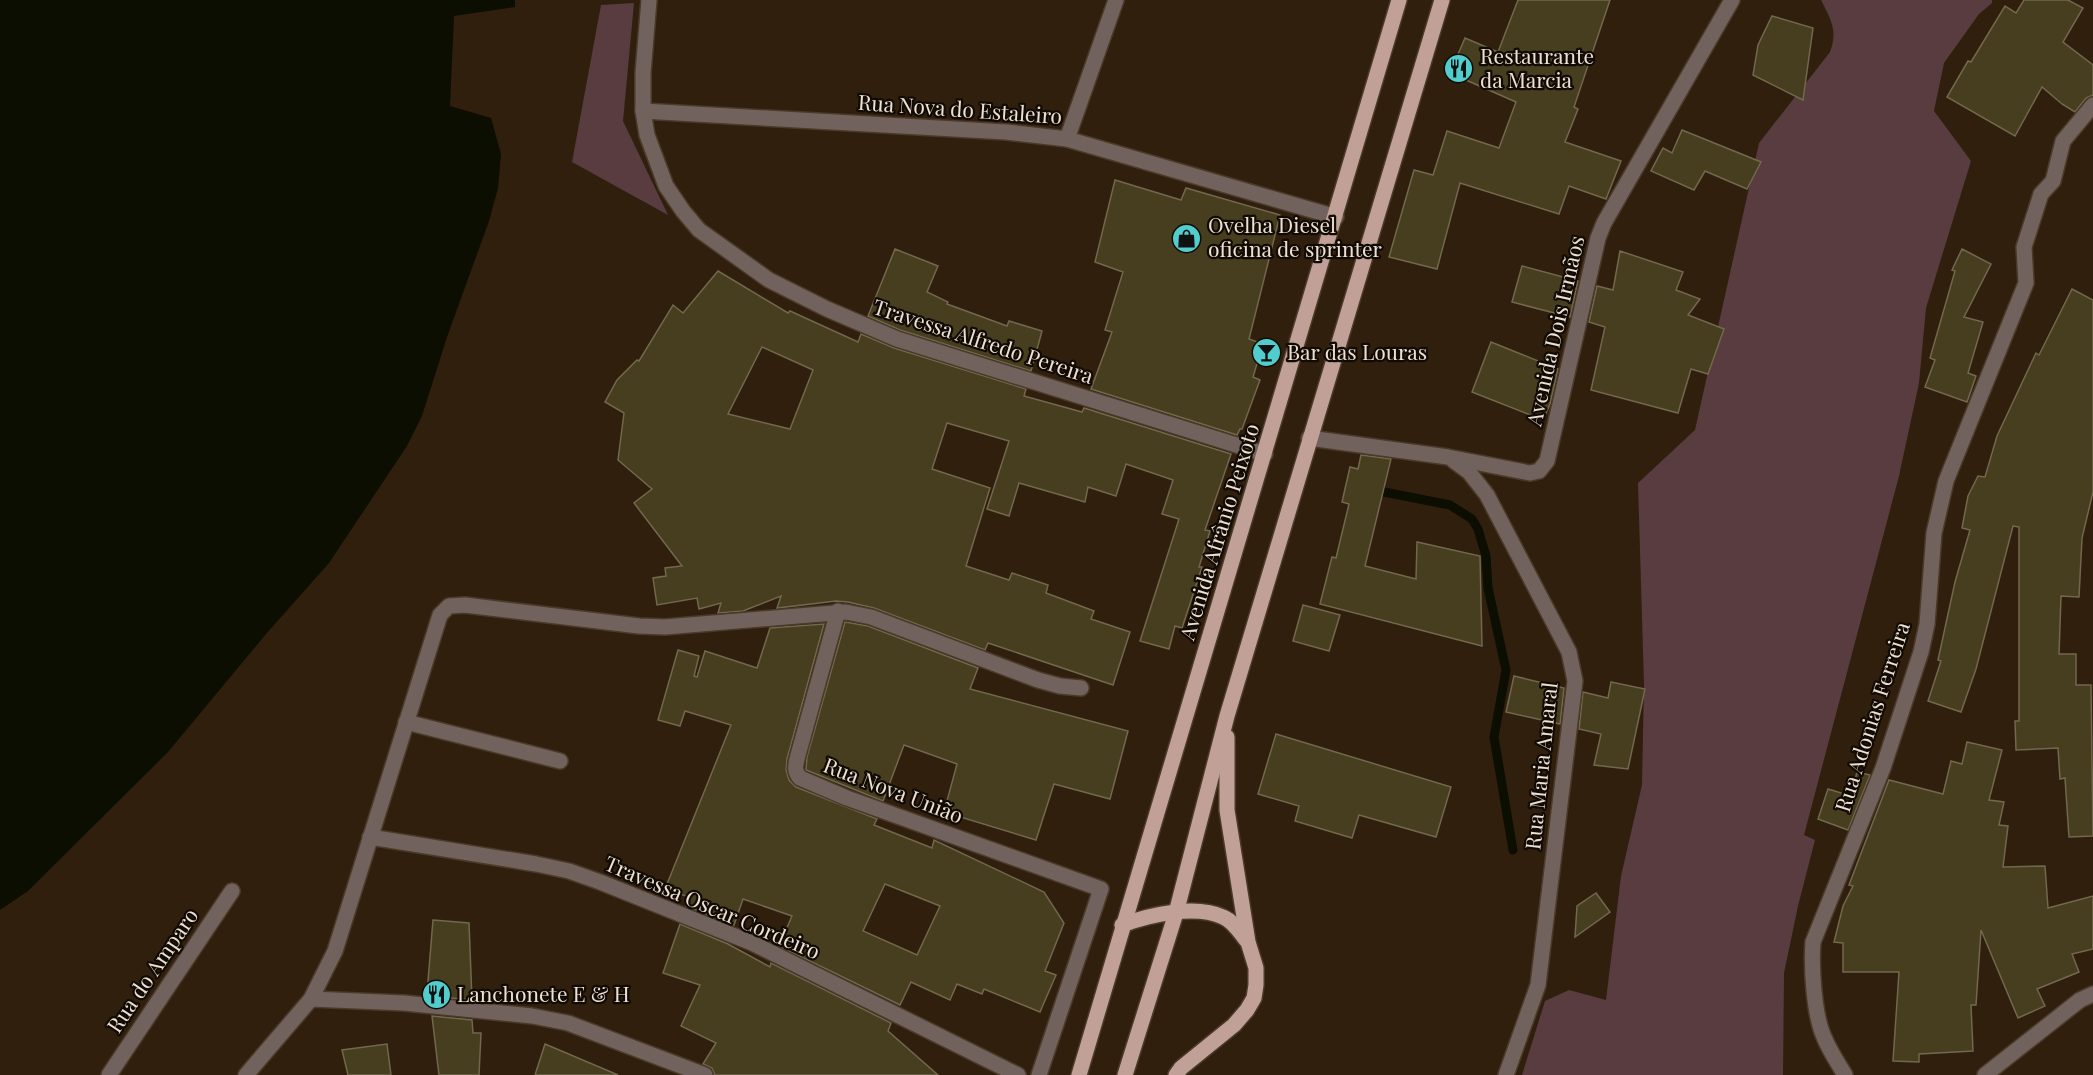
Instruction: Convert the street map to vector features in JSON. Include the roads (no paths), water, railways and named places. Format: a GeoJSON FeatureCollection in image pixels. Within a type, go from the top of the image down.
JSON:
{"type":"FeatureCollection","features":[{"type":"Feature","properties":{"kind":"main road","name":"Avenida Afrânio Peixoto"},"geometry":{"type":"LineString","coordinates":[[1079,1075],[1399,0]]}},
{"type":"Feature","properties":{"kind":"main road"},"geometry":{"type":"LineString","coordinates":[[1125,1075],[1176,913],[1227,716],[1442,0]]}},
{"type":"Feature","properties":{"kind":"main road"},"geometry":{"type":"LineString","coordinates":[[1176,1075],[1181,1068],[1234,1025],[1254,998],[1257,985],[1256,968],[1248,942],[1227,810],[1227,716]]}},
{"type":"Feature","properties":{"kind":"main road"},"geometry":{"type":"LineString","coordinates":[[1122,925],[1140,918],[1192,910],[1209,912],[1224,917],[1248,942]]}},
{"type":"Feature","properties":{"kind":"street","name":"Travessa Alfredo Pereira"},"geometry":{"type":"LineString","coordinates":[[649,0],[643,73],[643,111],[647,135],[666,186],[682,211],[699,230],[769,280],[827,309],[897,339],[1265,454]]}},
{"type":"Feature","properties":{"kind":"street"},"geometry":{"type":"LineString","coordinates":[[1067,139],[1116,0]]}},
{"type":"Feature","properties":{"kind":"street","name":"Avenida Dois Irmãos"},"geometry":{"type":"LineString","coordinates":[[1309,438],[1448,457],[1530,473],[1539,471],[1547,461],[1598,238],[1604,223],[1732,0]]}},
{"type":"Feature","properties":{"kind":"street","name":"Rua Adonias Ferreira"},"geometry":{"type":"LineString","coordinates":[[1845,1075],[1823,1036],[1817,1008],[1812,959],[1814,942],[1883,768],[1920,652],[1927,624],[1934,534],[1946,481],[2026,283],[2024,247],[2042,194],[2053,181],[2063,141],[2093,105]]}},
{"type":"Feature","properties":{"kind":"street","name":"Rua Nova do Estaleiro"},"geometry":{"type":"LineString","coordinates":[[643,111],[1006,132],[1067,139],[1336,217]]}},
{"type":"Feature","properties":{"kind":"street","name":"Rua Maria Amaral"},"geometry":{"type":"LineString","coordinates":[[1448,457],[1469,472],[1487,495],[1569,652],[1575,681],[1538,985],[1506,1075]]}},
{"type":"Feature","properties":{"kind":"street"},"geometry":{"type":"LineString","coordinates":[[246,1075],[311,999],[335,951],[440,615],[449,606],[465,604],[639,626],[665,627],[838,611],[871,617],[1038,680],[1060,686],[1081,688]]}},
{"type":"Feature","properties":{"kind":"street","name":"Rua Nova União"},"geometry":{"type":"LineString","coordinates":[[838,611],[798,755],[796,774],[800,778],[847,798],[1101,889],[1040,1075]]}},
{"type":"Feature","properties":{"kind":"street"},"geometry":{"type":"LineString","coordinates":[[406,722],[560,761]]}},
{"type":"Feature","properties":{"kind":"street","name":"Travessa Oscar Cordeiro"},"geometry":{"type":"LineString","coordinates":[[370,837],[513,859],[600,882],[752,944],[1018,1075]]}},
{"type":"Feature","properties":{"kind":"street","name":"Rua do Amparo"},"geometry":{"type":"LineString","coordinates":[[109,1075],[232,891]]}},
{"type":"Feature","properties":{"kind":"street"},"geometry":{"type":"LineString","coordinates":[[1985,1075],[2080,1000],[2093,994]]}},
{"type":"Feature","properties":{"kind":"street"},"geometry":{"type":"LineString","coordinates":[[311,999],[404,1003],[532,1016],[568,1023],[705,1075]]}},
{"type":"Feature","properties":{"kind":"waterway"},"geometry":{"type":"LineString","coordinates":[[1379,491],[1450,505],[1472,519],[1478,529],[1486,556],[1488,588],[1506,670],[1494,737],[1513,850]]}},
{"type":"Feature","properties":{"kind":"place","name":"Restaurante da Marcia"},"geometry":{"type":"Point","coordinates":[1459,69]}},
{"type":"Feature","properties":{"kind":"place","name":"Ovelha Diesel oficina de sprinter"},"geometry":{"type":"Point","coordinates":[1187,238]}},
{"type":"Feature","properties":{"kind":"place","name":"Bar das Louras"},"geometry":{"type":"Point","coordinates":[1266,353]}},
{"type":"Feature","properties":{"kind":"place","name":"Lanchonete E & H"},"geometry":{"type":"Point","coordinates":[436,995]}}]}
